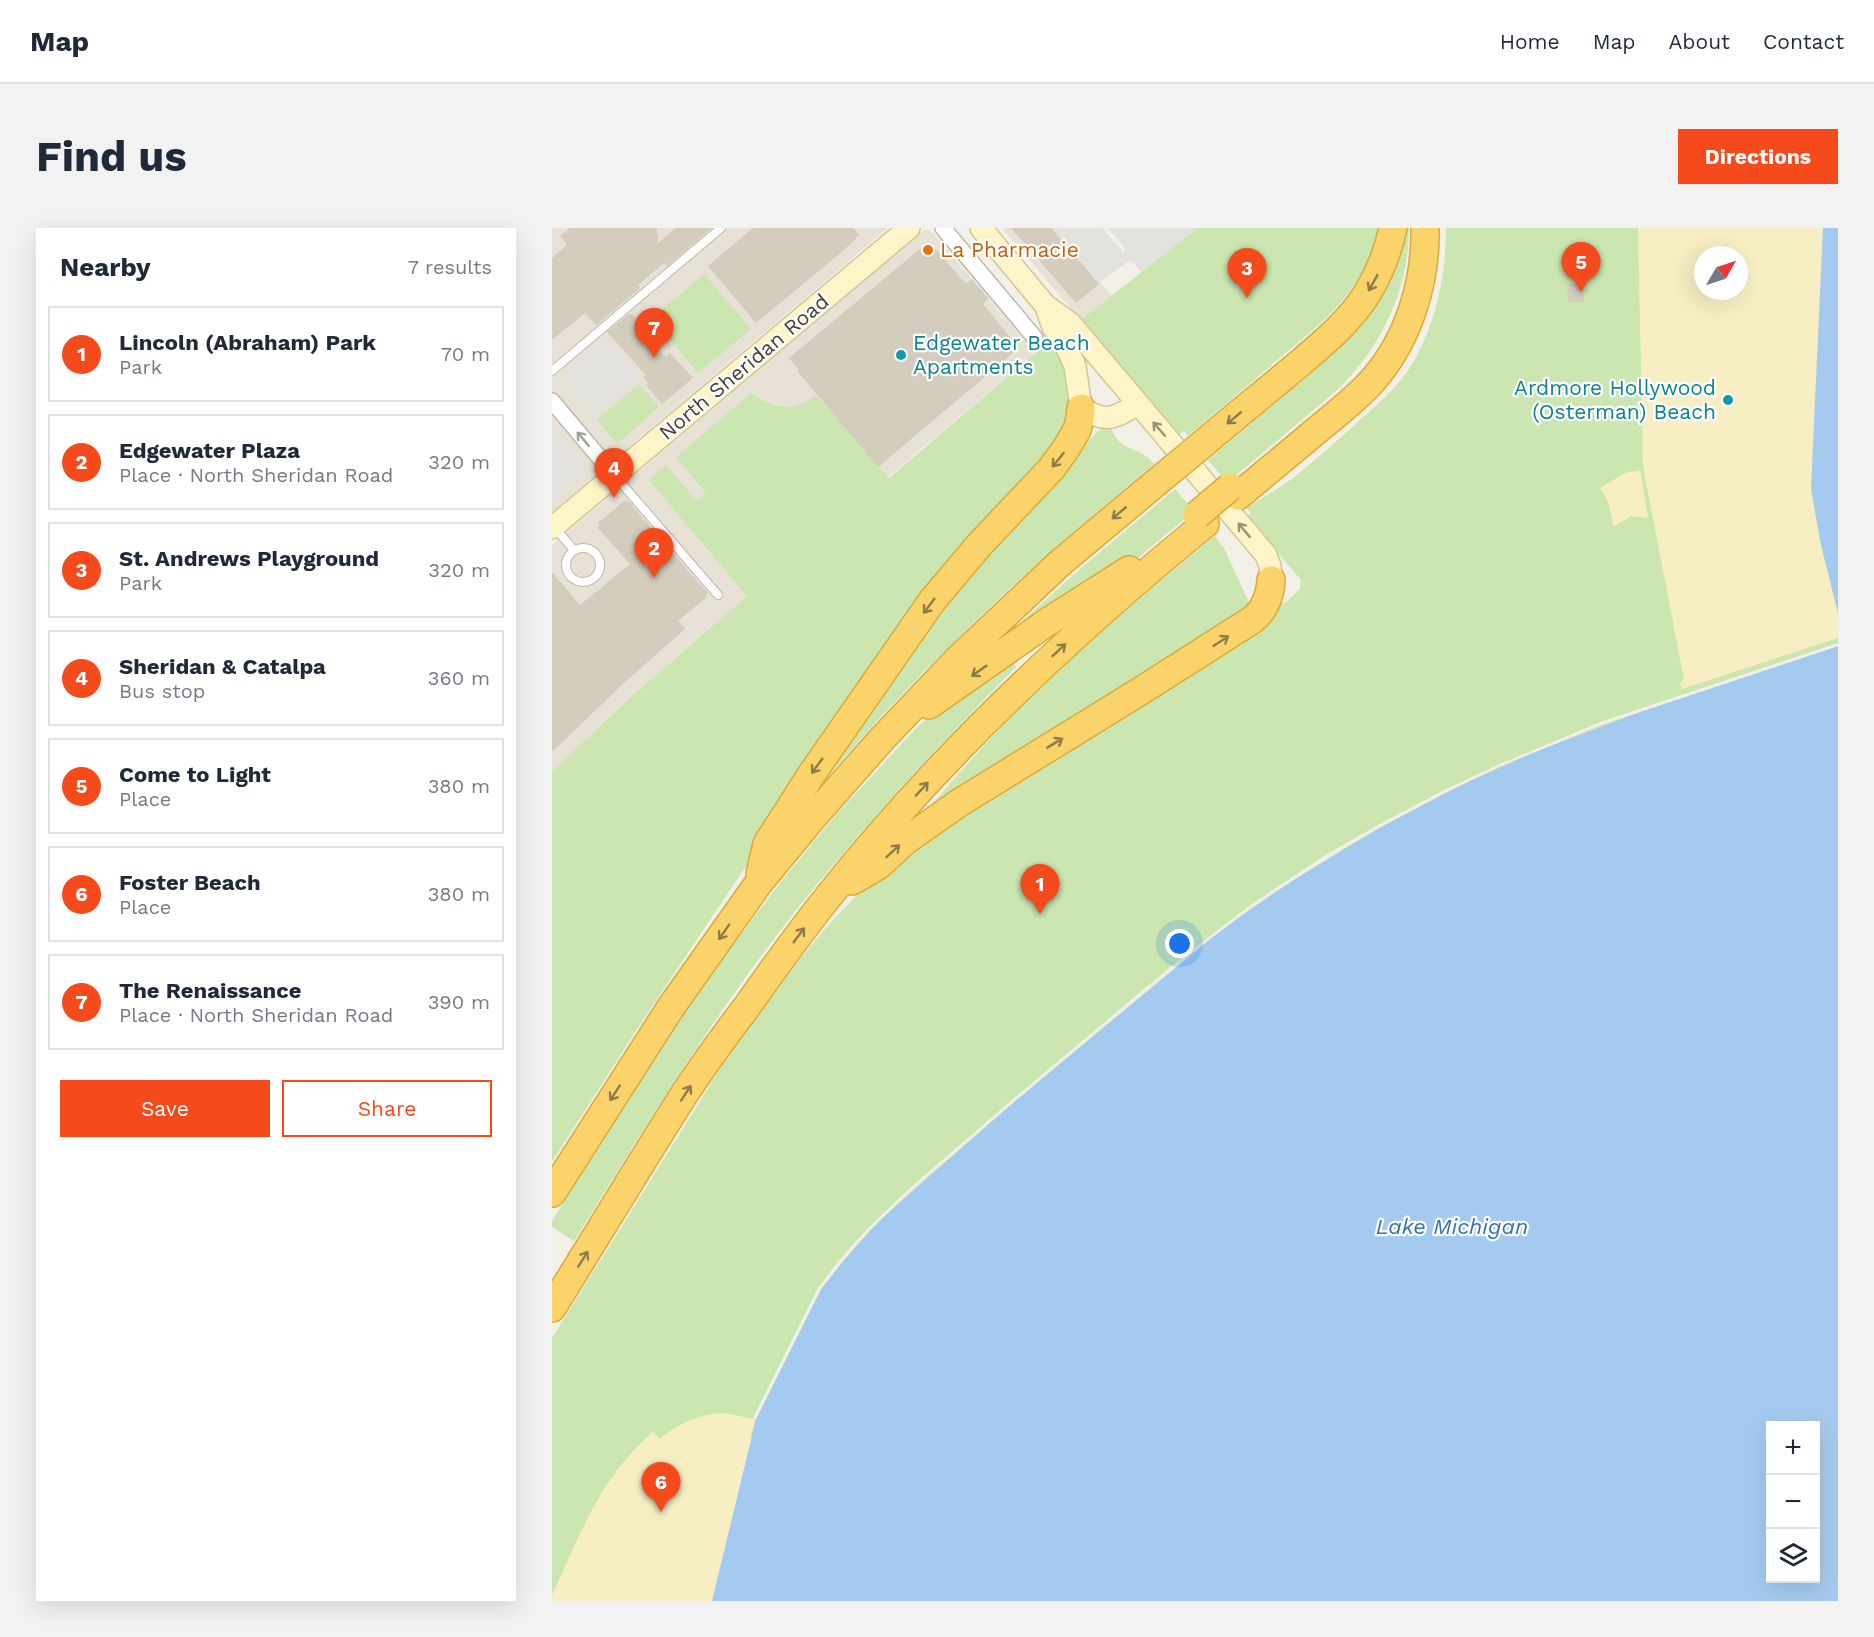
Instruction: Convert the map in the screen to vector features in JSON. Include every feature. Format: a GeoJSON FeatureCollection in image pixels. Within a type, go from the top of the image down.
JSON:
{"type":"FeatureCollection","features":[{"type":"Feature","properties":{"kind":"highway"},"geometry":{"type":"LineString","coordinates":[[552,1193],[671,1007],[758,884],[814,816],[930,687],[1060,563],[1322,344],[1348,319],[1380,272],[1393,228]]}},
{"type":"Feature","properties":{"kind":"highway"},"geometry":{"type":"LineString","coordinates":[[1234,492],[1351,384],[1369,362],[1388,333],[1400,304],[1408,278],[1414,244],[1414,228]]}},
{"type":"Feature","properties":{"kind":"highway"},"geometry":{"type":"LineString","coordinates":[[552,1308],[687,1091],[828,896],[905,806],[1027,679],[1201,519],[1345,407],[1373,381],[1406,329],[1414,306],[1423,266],[1425,228]]}},
{"type":"Feature","properties":{"kind":"highway"},"geometry":{"type":"LineString","coordinates":[[758,884],[767,844],[811,775],[932,602],[980,544],[1051,469],[1077,430],[1082,408]]}},
{"type":"Feature","properties":{"kind":"highway"},"geometry":{"type":"LineString","coordinates":[[882,740],[1046,623],[1130,569],[1201,519]]}},
{"type":"Feature","properties":{"kind":"highway"},"geometry":{"type":"LineString","coordinates":[[828,896],[879,865],[905,841],[959,803],[1255,618],[1263,609],[1270,592],[1271,580]]}},
{"type":"Feature","properties":{"kind":"main road","name":"North Sheridan Road"},"geometry":{"type":"LineString","coordinates":[[553,528],[909,228]]}},
{"type":"Feature","properties":{"kind":"main road"},"geometry":{"type":"LineString","coordinates":[[981,228],[1045,305],[1070,323],[1266,555],[1271,580]]}},
{"type":"Feature","properties":{"kind":"main road"},"geometry":{"type":"LineString","coordinates":[[1045,305],[1053,327],[1063,341],[1075,366],[1082,408],[1099,418],[1109,418],[1124,413],[1137,404]]}},
{"type":"Feature","properties":{"kind":"street"},"geometry":{"type":"LineString","coordinates":[[943,228],[1035,338]]}},
{"type":"Feature","properties":{"kind":"street"},"geometry":{"type":"LineString","coordinates":[[552,401],[615,476]]}},
{"type":"Feature","properties":{"kind":"lane"},"geometry":{"type":"LineString","coordinates":[[552,371],[720,228]]}},
{"type":"Feature","properties":{"kind":"lane"},"geometry":{"type":"LineString","coordinates":[[615,476],[718,594]]}},
{"type":"Feature","properties":{"kind":"lane"},"geometry":{"type":"LineString","coordinates":[[553,528],[574,550]]}},
{"type":"Feature","properties":{"kind":"lane"},"geometry":{"type":"LineString","coordinates":[[585,548],[596,553],[601,563],[594,579],[589,582],[578,582],[566,570],[567,559],[574,550],[585,548]]}},
{"type":"Feature","properties":{"kind":"shaded area"},"geometry":{"type":"Polygon","coordinates":[[[552,228],[888,228],[552,512],[552,228]]]}},
{"type":"Feature","properties":{"kind":"shaded area"},"geometry":{"type":"Polygon","coordinates":[[[1002,228],[1055,228],[1112,296],[1081,320],[1002,228]]]}},
{"type":"Feature","properties":{"kind":"shaded area"},"geometry":{"type":"Polygon","coordinates":[[[1055,228],[1102,228],[1124,253],[1125,249],[1108,228],[1197,228],[1141,273],[1133,262],[1129,261],[1100,282],[1055,228]]]}},
{"type":"Feature","properties":{"kind":"shaded area"},"geometry":{"type":"Polygon","coordinates":[[[924,230],[933,233],[1035,353],[706,631],[634,694],[552,771],[552,545],[924,230]]]}},
{"type":"Feature","properties":{"kind":"shaded area"},"geometry":{"type":"Polygon","coordinates":[[[597,343],[603,350],[611,343],[640,377],[595,415],[566,381],[575,373],[569,366],[597,343]]]}},
{"type":"Feature","properties":{"kind":"shaded area"},"geometry":{"type":"Polygon","coordinates":[[[552,431],[585,469],[552,497],[552,431]]]}},
{"type":"Feature","properties":{"kind":"green space"},"geometry":{"type":"Polygon","coordinates":[[[1197,228],[1378,228],[1363,270],[1340,304],[1310,333],[1188,436],[1184,431],[1178,435],[1081,320],[1197,228]]]}},
{"type":"Feature","properties":{"kind":"green space"},"geometry":{"type":"Polygon","coordinates":[[[1404,228],[1409,228],[1408,251],[1398,295],[1390,316],[1367,356],[1337,390],[1227,483],[1208,460],[1329,358],[1358,329],[1387,285],[1394,268],[1404,228]]]}},
{"type":"Feature","properties":{"kind":"green space"},"geometry":{"type":"Polygon","coordinates":[[[1446,228],[1823,228],[1811,489],[1838,613],[1838,646],[1645,710],[1542,749],[1329,857],[1267,897],[1176,965],[894,1207],[748,1443],[712,1601],[552,1601],[552,1338],[722,1066],[792,968],[831,922],[893,863],[1280,599],[1284,604],[1300,589],[1301,580],[1273,547],[1244,519],[1251,513],[1247,508],[1285,484],[1305,468],[1380,402],[1407,372],[1417,356],[1432,321],[1444,266],[1446,228]]]}},
{"type":"Feature","properties":{"kind":"green space"},"geometry":{"type":"Polygon","coordinates":[[[704,274],[751,329],[698,373],[652,318],[704,274]]]}},
{"type":"Feature","properties":{"kind":"green space"},"geometry":{"type":"Polygon","coordinates":[[[1054,337],[1063,350],[1074,403],[1067,433],[881,664],[639,1026],[552,1162],[552,771],[634,694],[747,596],[649,480],[666,465],[697,501],[706,493],[676,457],[751,393],[767,403],[783,407],[800,405],[816,395],[889,478],[1054,337]]]}},
{"type":"Feature","properties":{"kind":"green space"},"geometry":{"type":"Polygon","coordinates":[[[639,384],[659,407],[617,444],[597,420],[639,384]]]}},
{"type":"Feature","properties":{"kind":"green space"},"geometry":{"type":"Polygon","coordinates":[[[1110,426],[1119,441],[1141,453],[1154,464],[1036,565],[967,629],[891,706],[820,786],[818,785],[933,615],[1008,528],[1098,431],[1110,426]]]}},
{"type":"Feature","properties":{"kind":"green space"},"geometry":{"type":"Polygon","coordinates":[[[1175,489],[1194,511],[1139,557],[1018,637],[1012,630],[1175,489]]]}},
{"type":"Feature","properties":{"kind":"green space"},"geometry":{"type":"Polygon","coordinates":[[[1215,536],[1224,548],[1253,611],[918,820],[991,738],[1044,684],[1100,633],[1215,536]]]}},
{"type":"Feature","properties":{"kind":"green space"},"geometry":{"type":"Polygon","coordinates":[[[1008,658],[1016,667],[877,814],[812,891],[750,971],[682,1071],[574,1241],[552,1227],[552,1221],[669,1034],[780,883],[835,816],[918,726],[1008,658]]]}},
{"type":"Feature","properties":{"kind":"sand","name":"Ardmore Hollywood (Osterman) Beach"},"geometry":{"type":"Polygon","coordinates":[[[1638,228],[1823,228],[1811,489],[1821,545],[1838,613],[1838,638],[1682,689],[1680,684],[1684,679],[1643,467],[1638,228]]]}},
{"type":"Feature","properties":{"kind":"sand"},"geometry":{"type":"Polygon","coordinates":[[[1640,470],[1648,518],[1631,516],[1613,527],[1606,497],[1600,488],[1625,473],[1640,470]]]}},
{"type":"Feature","properties":{"kind":"sand"},"geometry":{"type":"Polygon","coordinates":[[[723,1413],[755,1419],[712,1601],[552,1601],[552,1595],[593,1508],[634,1450],[653,1432],[660,1439],[689,1420],[723,1413]]]}},
{"type":"Feature","properties":{"kind":"water"},"geometry":{"type":"Polygon","coordinates":[[[1823,228],[1838,228],[1838,613],[1821,545],[1811,489],[1823,228]]]}},
{"type":"Feature","properties":{"kind":"water","name":"Lake Michigan"},"geometry":{"type":"Polygon","coordinates":[[[1838,646],[1838,1601],[712,1601],[756,1419],[821,1289],[883,1217],[1015,1101],[1216,934],[1285,885],[1379,828],[1463,784],[1542,749],[1645,710],[1838,646]]]}},
{"type":"Feature","properties":{"kind":"pier"},"geometry":{"type":"Polygon","coordinates":[[[1838,643],[1838,646],[1604,724],[1501,766],[1379,828],[1329,857],[1251,908],[1176,965],[1015,1101],[913,1189],[870,1230],[821,1289],[756,1419],[753,1418],[818,1288],[868,1228],[911,1187],[1013,1099],[1175,963],[1249,906],[1327,854],[1378,825],[1500,764],[1603,721],[1838,643]]]}},
{"type":"Feature","properties":{"kind":"building"},"geometry":{"type":"Polygon","coordinates":[[[570,228],[657,228],[658,243],[676,228],[712,228],[667,266],[664,263],[638,285],[640,288],[599,323],[596,325],[585,313],[552,340],[552,258],[567,245],[560,236],[570,228]]]}},
{"type":"Feature","properties":{"kind":"building"},"geometry":{"type":"Polygon","coordinates":[[[753,228],[853,228],[859,235],[756,323],[708,266],[753,228]]]}},
{"type":"Feature","properties":{"kind":"building"},"geometry":{"type":"Polygon","coordinates":[[[1011,228],[1051,228],[1099,284],[1076,303],[1011,228]]]}},
{"type":"Feature","properties":{"kind":"building","name":"Edgewater Beach Apartments"},"geometry":{"type":"Polygon","coordinates":[[[926,244],[933,246],[966,284],[972,279],[989,299],[983,304],[1014,342],[1016,349],[878,467],[797,371],[799,370],[789,358],[926,244]]]}},
{"type":"Feature","properties":{"kind":"building"},"geometry":{"type":"Polygon","coordinates":[[[1567,284],[1584,284],[1584,302],[1568,302],[1567,284]]]}},
{"type":"Feature","properties":{"kind":"building"},"geometry":{"type":"Polygon","coordinates":[[[632,314],[652,337],[650,339],[665,357],[670,353],[693,378],[662,404],[646,385],[648,383],[643,377],[646,375],[607,332],[632,314]]]}},
{"type":"Feature","properties":{"kind":"building"},"geometry":{"type":"Polygon","coordinates":[[[625,500],[708,593],[707,597],[678,621],[685,629],[552,752],[552,572],[580,605],[630,564],[597,527],[600,525],[598,523],[625,500]]]}},
{"type":"Feature","properties":{"kind":"place","name":"La Pharmacie"},"geometry":{"type":"Point","coordinates":[928,250]}},
{"type":"Feature","properties":{"kind":"place","name":"Come to Light"},"geometry":{"type":"Point","coordinates":[1581,292]}},
{"type":"Feature","properties":{"kind":"place","name":"St. Andrews Playground"},"geometry":{"type":"Point","coordinates":[1247,298]}},
{"type":"Feature","properties":{"kind":"place","name":"Edgewater Beach Apartments"},"geometry":{"type":"Point","coordinates":[901,355]}},
{"type":"Feature","properties":{"kind":"place","name":"The Renaissance"},"geometry":{"type":"Point","coordinates":[654,358]}},
{"type":"Feature","properties":{"kind":"place","name":"Ardmore Hollywood (Osterman) Beach"},"geometry":{"type":"Point","coordinates":[1728,400]}},
{"type":"Feature","properties":{"kind":"place","name":"Sheridan & Catalpa"},"geometry":{"type":"Point","coordinates":[614,498]}},
{"type":"Feature","properties":{"kind":"place","name":"Edgewater Plaza"},"geometry":{"type":"Point","coordinates":[654,578]}},
{"type":"Feature","properties":{"kind":"place","name":"Lincoln (Abraham) Park"},"geometry":{"type":"Point","coordinates":[1040,914]}},
{"type":"Feature","properties":{"kind":"place","name":"Foster Beach"},"geometry":{"type":"Point","coordinates":[661,1512]}}]}
